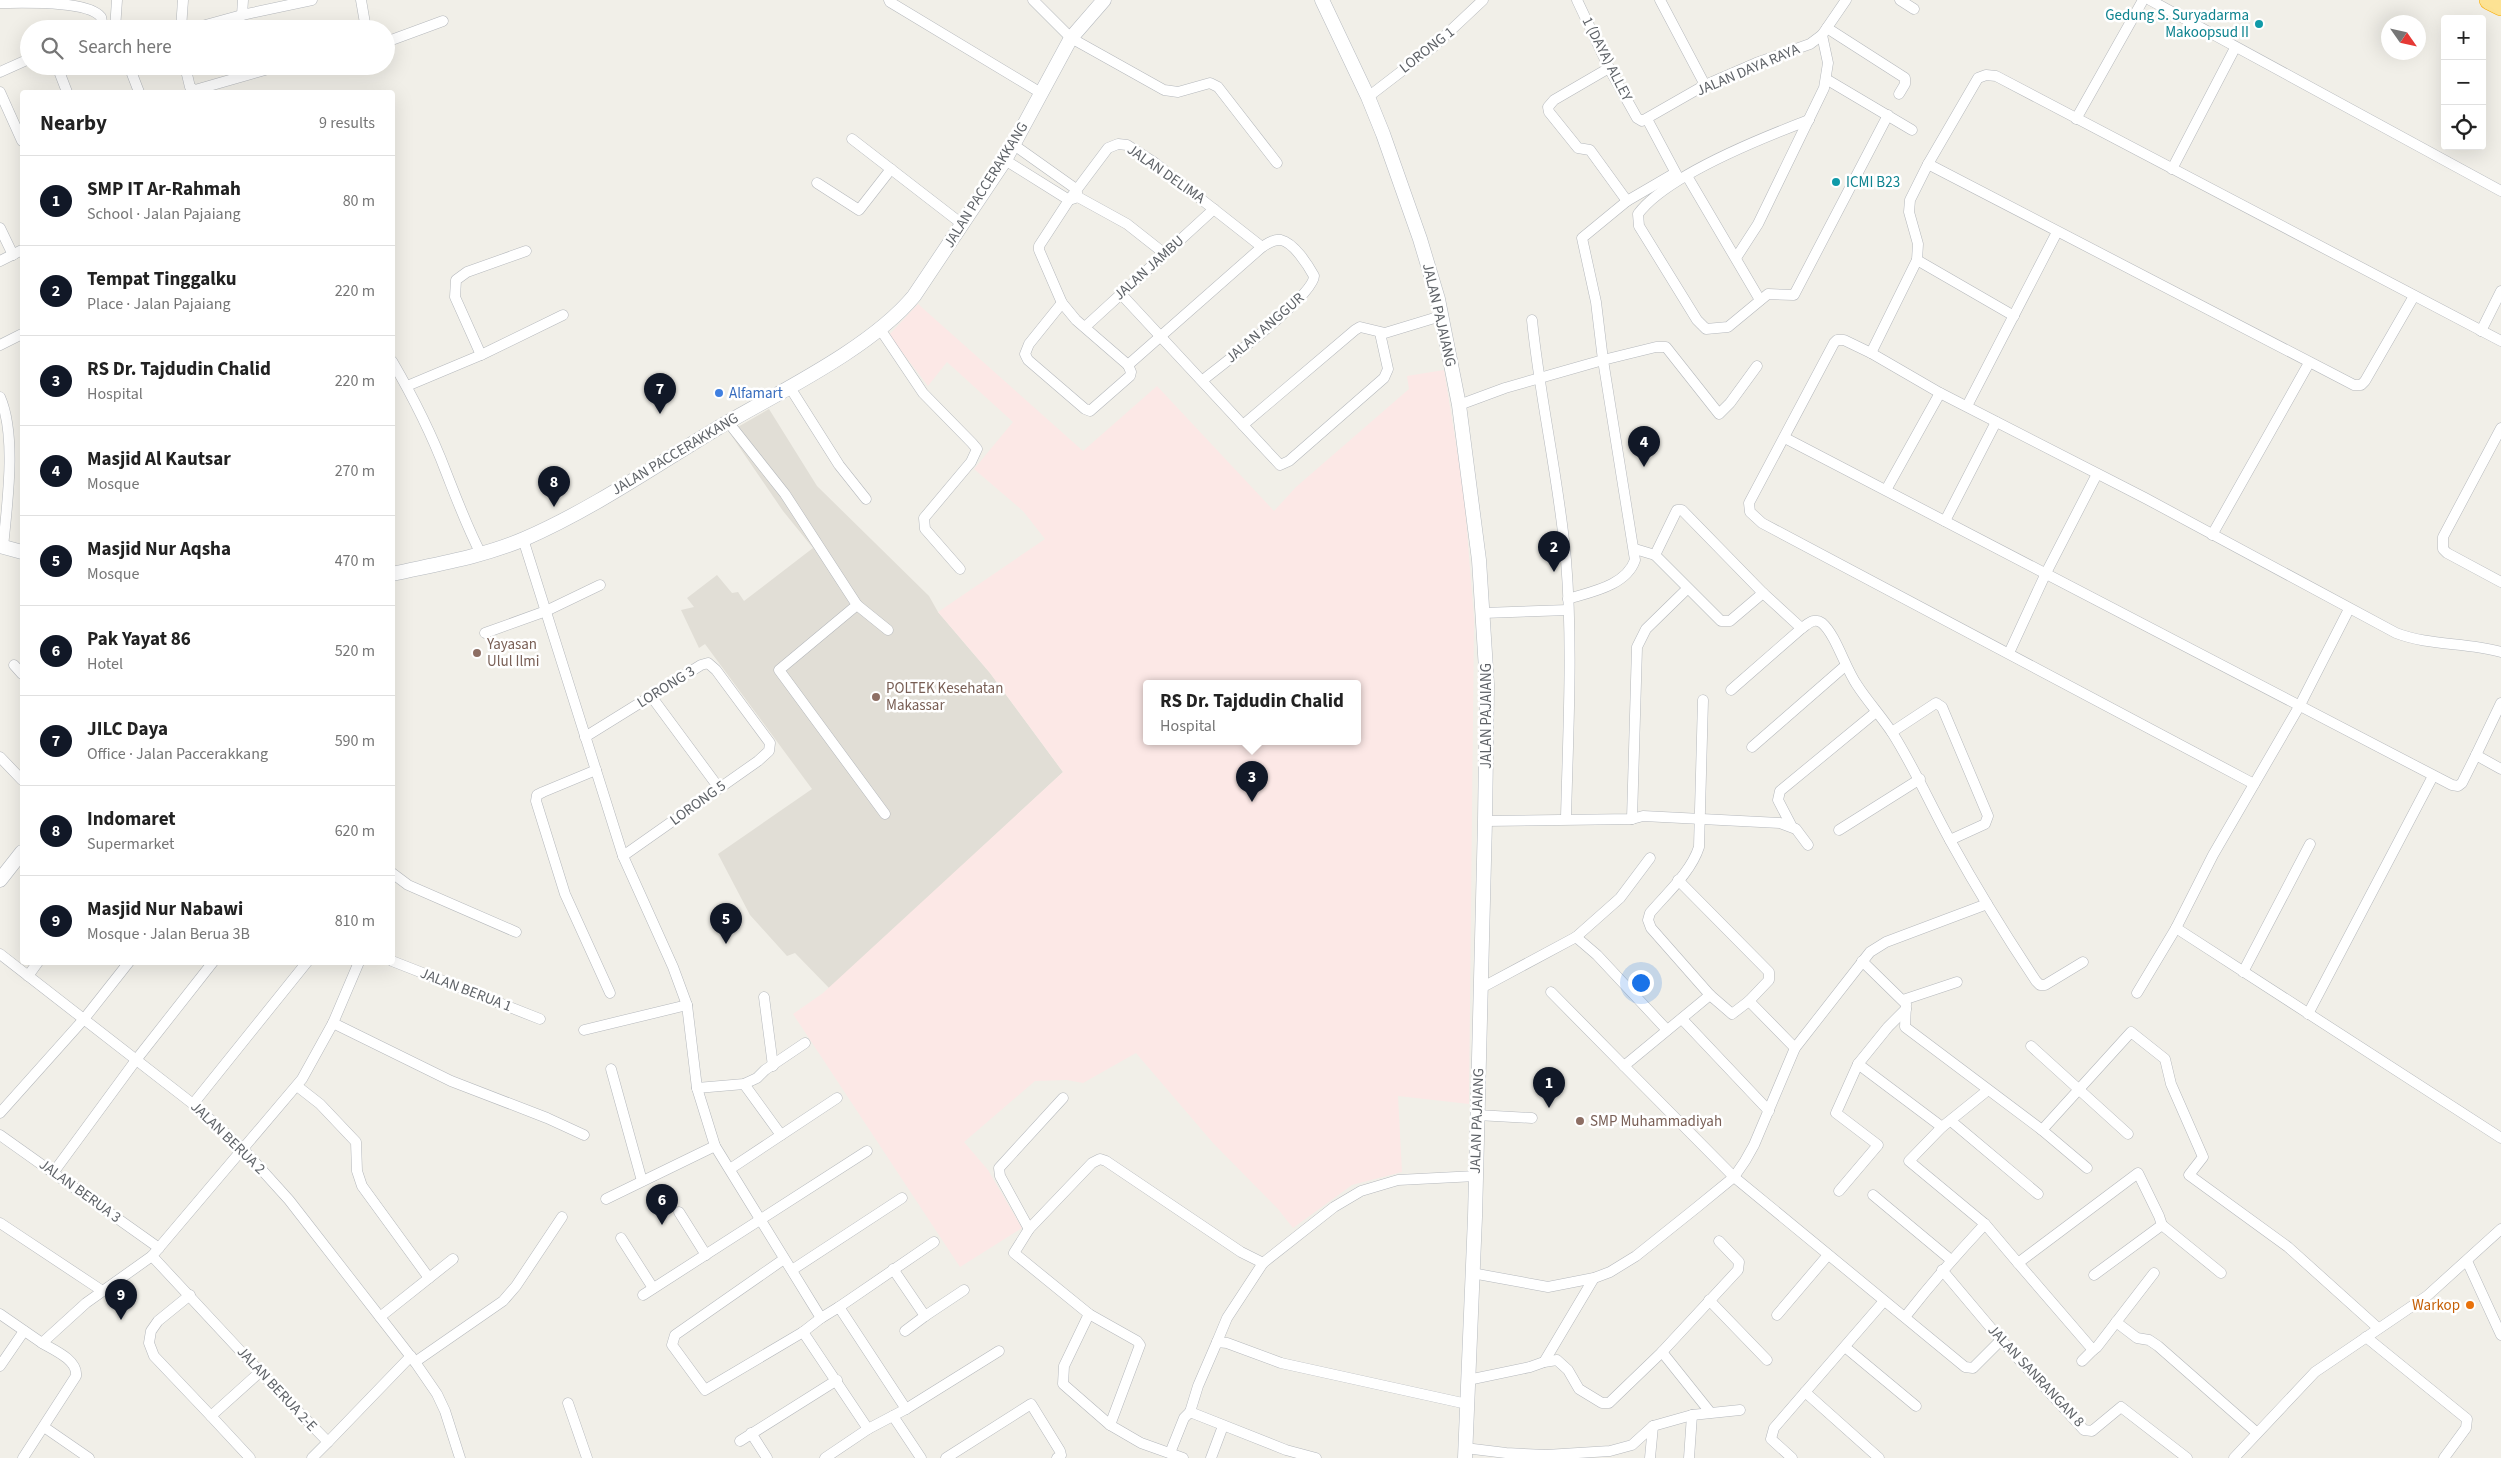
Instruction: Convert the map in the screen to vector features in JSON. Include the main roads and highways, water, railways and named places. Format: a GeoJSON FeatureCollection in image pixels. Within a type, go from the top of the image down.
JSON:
{"type":"FeatureCollection","features":[{"type":"Feature","properties":{"kind":"highway"},"geometry":{"type":"LineString","coordinates":[[2489,0],[2501,6]]}},
{"type":"Feature","properties":{"kind":"main road","name":"JALAN PAJAIANG"},"geometry":{"type":"LineString","coordinates":[[1322,0],[1368,97],[1420,239],[1441,316],[1459,405],[1479,560],[1488,685],[1476,1176],[1465,1453]]}},
{"type":"Feature","properties":{"kind":"main road","name":"JALAN PACCERAKKANG"},"geometry":{"type":"LineString","coordinates":[[395,573],[481,554],[523,539],[623,487],[880,329],[904,308],[914,296],[1006,160],[1071,38],[1101,1]]}},
{"type":"Feature","properties":{"kind":"main road"},"geometry":{"type":"LineString","coordinates":[[1,546],[20,551]]}},
{"type":"Feature","properties":{"kind":"main road"},"geometry":{"type":"LineString","coordinates":[[0,880],[20,855]]}},
{"type":"Feature","properties":{"kind":"place","name":"Gedung S. Suryadarma Makoopsud II"},"geometry":{"type":"Point","coordinates":[2259,24]}},
{"type":"Feature","properties":{"kind":"place","name":"ICMI B23"},"geometry":{"type":"Point","coordinates":[1836,182]}},
{"type":"Feature","properties":{"kind":"place","name":"Alfamart"},"geometry":{"type":"Point","coordinates":[719,393]}},
{"type":"Feature","properties":{"kind":"place","name":"JILC Daya"},"geometry":{"type":"Point","coordinates":[660,414]}},
{"type":"Feature","properties":{"kind":"place","name":"Masjid Al Kautsar"},"geometry":{"type":"Point","coordinates":[1644,467]}},
{"type":"Feature","properties":{"kind":"place","name":"Indomaret"},"geometry":{"type":"Point","coordinates":[554,507]}},
{"type":"Feature","properties":{"kind":"place","name":"Tempat Tinggalku"},"geometry":{"type":"Point","coordinates":[1554,572]}},
{"type":"Feature","properties":{"kind":"place","name":"Yayasan Ulul Ilmi"},"geometry":{"type":"Point","coordinates":[477,653]}},
{"type":"Feature","properties":{"kind":"place","name":"POLTEK Kesehatan Makassar"},"geometry":{"type":"Point","coordinates":[876,697]}},
{"type":"Feature","properties":{"kind":"place","name":"RS Dr. Tajdudin Chalid"},"geometry":{"type":"Point","coordinates":[1252,802]}},
{"type":"Feature","properties":{"kind":"place","name":"Masjid Nur Aqsha"},"geometry":{"type":"Point","coordinates":[726,944]}},
{"type":"Feature","properties":{"kind":"place","name":"SMP IT Ar-Rahmah"},"geometry":{"type":"Point","coordinates":[1549,1108]}},
{"type":"Feature","properties":{"kind":"place","name":"SMP Muhammadiyah"},"geometry":{"type":"Point","coordinates":[1580,1121]}},
{"type":"Feature","properties":{"kind":"place","name":"Pak Yayat 86"},"geometry":{"type":"Point","coordinates":[662,1225]}},
{"type":"Feature","properties":{"kind":"place","name":"Warkop"},"geometry":{"type":"Point","coordinates":[2470,1305]}},
{"type":"Feature","properties":{"kind":"place","name":"Masjid Nur Nabawi"},"geometry":{"type":"Point","coordinates":[121,1320]}}]}
